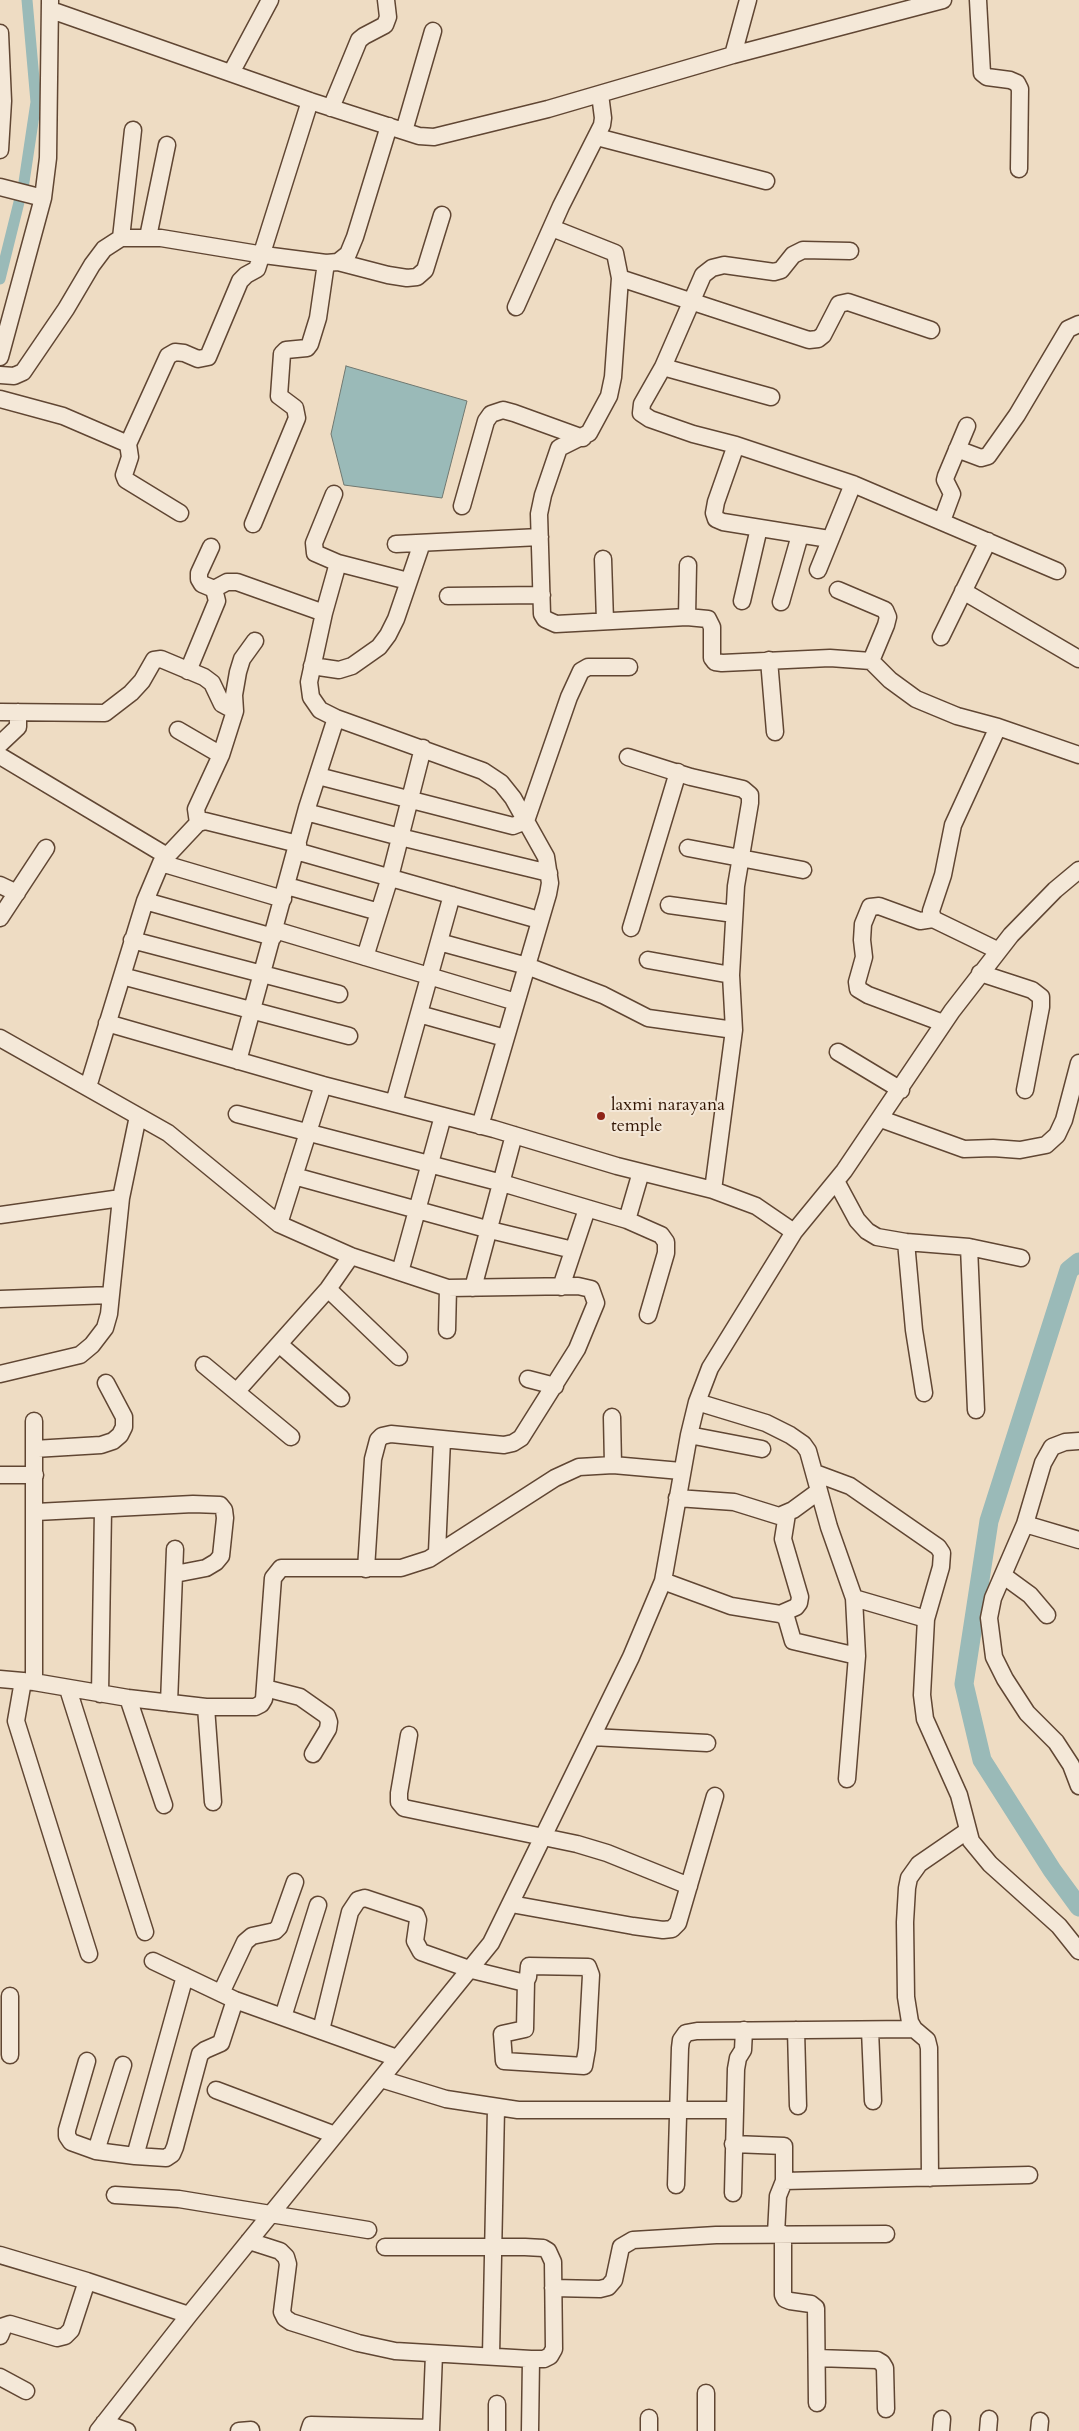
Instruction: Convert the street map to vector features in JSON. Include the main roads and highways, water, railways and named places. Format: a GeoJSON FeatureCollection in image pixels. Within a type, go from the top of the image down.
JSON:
{"type":"FeatureCollection","features":[{"type":"Feature","properties":{"kind":"water"},"geometry":{"type":"Polygon","coordinates":[[[346,366],[467,401],[442,498],[344,485],[331,434],[346,366]]]}},
{"type":"Feature","properties":{"kind":"waterway"},"geometry":{"type":"LineString","coordinates":[[0,279],[24,182],[36,102],[27,0]]}},
{"type":"Feature","properties":{"kind":"waterway"},"geometry":{"type":"LineString","coordinates":[[1079,1262],[1069,1270],[989,1521],[964,1684],[982,1760],[1052,1870],[1079,1907]]}},
{"type":"Feature","properties":{"kind":"place","name":"laxmi narayana temple"},"geometry":{"type":"Point","coordinates":[601,1116]}}]}
